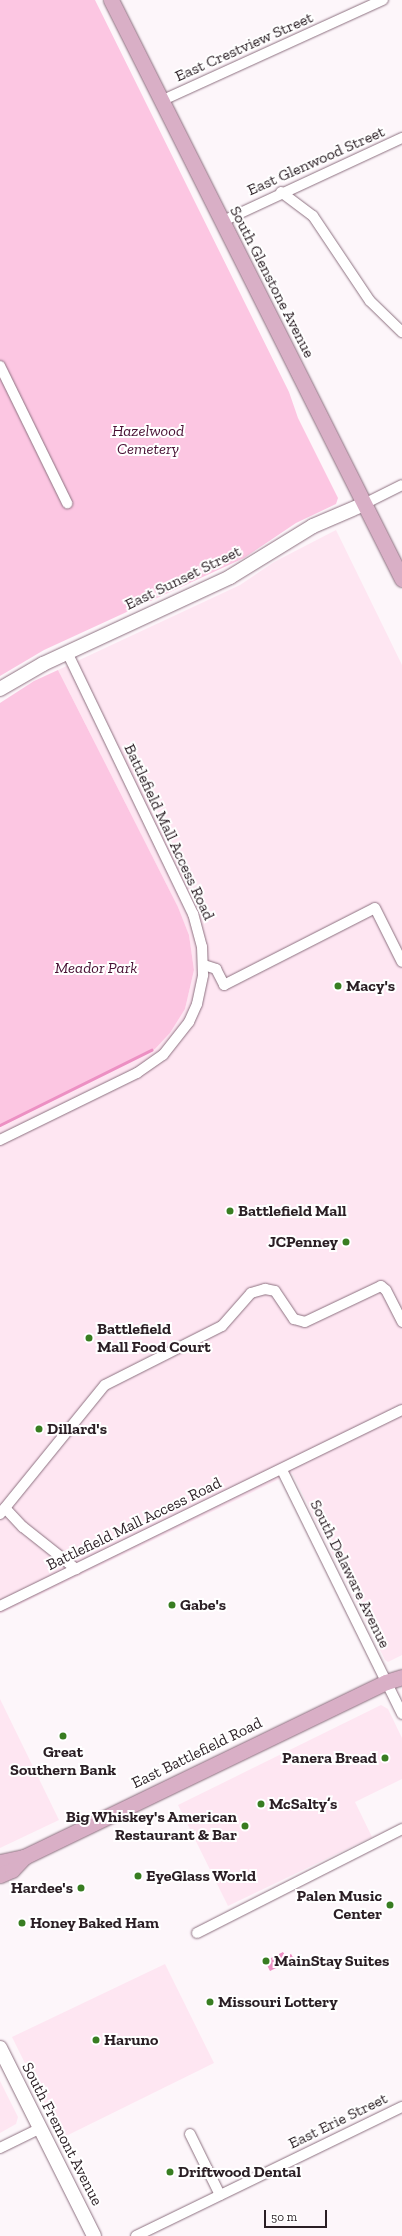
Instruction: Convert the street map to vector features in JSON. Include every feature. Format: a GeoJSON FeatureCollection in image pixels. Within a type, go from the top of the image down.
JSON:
{"type":"FeatureCollection","features":[{"type":"Feature","properties":{"kind":"main road","name":"South Glenstone Avenue"},"geometry":{"type":"LineString","coordinates":[[111,0],[221,222],[402,579]]}},
{"type":"Feature","properties":{"kind":"main road","name":"East Sunset Street"},"geometry":{"type":"LineString","coordinates":[[0,689],[66,652],[230,578],[313,526],[364,504]]}},
{"type":"Feature","properties":{"kind":"main road","name":"East Battlefield Road"},"geometry":{"type":"LineString","coordinates":[[386,1682],[402,1668]]}},
{"type":"Feature","properties":{"kind":"main road","name":"East Battlefield Road"},"geometry":{"type":"LineString","coordinates":[[0,1862],[24,1857],[386,1682],[402,1677]]}},
{"type":"Feature","properties":{"kind":"main road","name":"East Battlefield Road"},"geometry":{"type":"LineString","coordinates":[[0,1876],[12,1870],[24,1857]]}},
{"type":"Feature","properties":{"kind":"main road","name":"South Fremont Avenue"},"geometry":{"type":"LineString","coordinates":[[0,2048],[94,2236]]}},
{"type":"Feature","properties":{"kind":"street","name":"East Crestview Street"},"geometry":{"type":"LineString","coordinates":[[161,101],[383,0]]}},
{"type":"Feature","properties":{"kind":"street","name":"East Glenwood Street"},"geometry":{"type":"LineString","coordinates":[[221,222],[280,192],[402,138]]}},
{"type":"Feature","properties":{"kind":"street"},"geometry":{"type":"LineString","coordinates":[[280,192],[313,216],[370,301],[402,332]]}},
{"type":"Feature","properties":{"kind":"street"},"geometry":{"type":"LineString","coordinates":[[0,366],[66,503]]}},
{"type":"Feature","properties":{"kind":"street","name":"East Sunset Street"},"geometry":{"type":"LineString","coordinates":[[364,504],[402,485]]}},
{"type":"Feature","properties":{"kind":"street","name":"Battlefield Mall Access Road"},"geometry":{"type":"LineString","coordinates":[[0,1140],[137,1073],[163,1055],[189,1022],[200,995],[204,966],[200,937],[187,901],[66,652]]}},
{"type":"Feature","properties":{"kind":"street"},"geometry":{"type":"LineString","coordinates":[[204,966],[216,969],[224,985],[375,908],[402,962]]}},
{"type":"Feature","properties":{"kind":"street"},"geometry":{"type":"LineString","coordinates":[[76,1569],[2,1511],[105,1385],[222,1326],[251,1294],[266,1289],[275,1291],[294,1319],[305,1322],[381,1286],[386,1290],[402,1322]]}},
{"type":"Feature","properties":{"kind":"street","name":"Battlefield Mall Access Road"},"geometry":{"type":"LineString","coordinates":[[0,1606],[282,1470],[402,1410]]}},
{"type":"Feature","properties":{"kind":"street","name":"South Delaware Avenue"},"geometry":{"type":"LineString","coordinates":[[282,1470],[402,1714]]}},
{"type":"Feature","properties":{"kind":"street"},"geometry":{"type":"LineString","coordinates":[[197,1932],[402,1829]]}},
{"type":"Feature","properties":{"kind":"street","name":"East Erie Street"},"geometry":{"type":"LineString","coordinates":[[136,2236],[402,2107]]}},
{"type":"Feature","properties":{"kind":"street"},"geometry":{"type":"LineString","coordinates":[[0,2148],[41,2128]]}},
{"type":"Feature","properties":{"kind":"street"},"geometry":{"type":"LineString","coordinates":[[190,2134],[220,2195]]}},
{"type":"Feature","properties":{"kind":"shaded area","name":"Battlefield Mall"},"geometry":{"type":"Polygon","coordinates":[[[336,530],[402,665],[402,1655],[388,1662],[385,1660],[292,1473],[0,1614],[0,1127],[155,1049],[170,1033],[185,1009],[194,970],[189,935],[178,907],[58,670],[240,585],[274,562],[336,530]]]}},
{"type":"Feature","properties":{"kind":"shaded area"},"geometry":{"type":"Polygon","coordinates":[[[0,1699],[59,1820],[0,1848],[0,1699]]]}},
{"type":"Feature","properties":{"kind":"shaded area"},"geometry":{"type":"Polygon","coordinates":[[[381,1705],[388,1709],[402,1738],[402,1779],[355,1802],[372,1837],[228,1906],[178,1805],[381,1705]]]}},
{"type":"Feature","properties":{"kind":"shaded area"},"geometry":{"type":"Polygon","coordinates":[[[283,1952],[286,1957],[291,1954],[294,1959],[270,1971],[265,1961],[283,1952]]]}},
{"type":"Feature","properties":{"kind":"shaded area"},"geometry":{"type":"Polygon","coordinates":[[[165,1964],[214,2063],[62,2138],[12,2037],[165,1964]]]}},
{"type":"Feature","properties":{"kind":"shaded area"},"geometry":{"type":"Polygon","coordinates":[[[0,2081],[18,2117],[16,2124],[0,2133],[0,2081]]]}},
{"type":"Feature","properties":{"kind":"green space","name":"Hazelwood Cemetery"},"geometry":{"type":"Polygon","coordinates":[[[0,0],[95,0],[289,392],[298,418],[338,498],[336,504],[296,523],[244,558],[44,650],[0,676],[0,0]]]}},
{"type":"Feature","properties":{"kind":"green space","name":"Meador Park"},"geometry":{"type":"Polygon","coordinates":[[[58,670],[178,907],[189,935],[194,970],[185,1009],[170,1033],[155,1049],[0,1127],[0,703],[34,681],[58,670]]]}},
{"type":"Feature","properties":{"kind":"waterway"},"geometry":{"type":"LineString","coordinates":[[0,1125],[151,1050]]}},
{"type":"Feature","properties":{"kind":"place","name":"Macy's"},"geometry":{"type":"Point","coordinates":[338,986]}},
{"type":"Feature","properties":{"kind":"place","name":"Battlefield Mall"},"geometry":{"type":"Point","coordinates":[230,1211]}},
{"type":"Feature","properties":{"kind":"place","name":"JCPenney"},"geometry":{"type":"Point","coordinates":[346,1242]}},
{"type":"Feature","properties":{"kind":"place","name":"Battlefield Mall Food Court"},"geometry":{"type":"Point","coordinates":[89,1338]}},
{"type":"Feature","properties":{"kind":"place","name":"Dillard's"},"geometry":{"type":"Point","coordinates":[39,1429]}},
{"type":"Feature","properties":{"kind":"place","name":"Gabe's"},"geometry":{"type":"Point","coordinates":[172,1605]}},
{"type":"Feature","properties":{"kind":"place","name":"Great Southern Bank"},"geometry":{"type":"Point","coordinates":[63,1736]}},
{"type":"Feature","properties":{"kind":"place","name":"Panera Bread"},"geometry":{"type":"Point","coordinates":[385,1758]}},
{"type":"Feature","properties":{"kind":"place","name":"McSalty’s"},"geometry":{"type":"Point","coordinates":[261,1804]}},
{"type":"Feature","properties":{"kind":"place","name":"Big Whiskey's American Restaurant & Bar"},"geometry":{"type":"Point","coordinates":[245,1826]}},
{"type":"Feature","properties":{"kind":"place","name":"EyeGlass World"},"geometry":{"type":"Point","coordinates":[138,1876]}},
{"type":"Feature","properties":{"kind":"place","name":"Hardee's"},"geometry":{"type":"Point","coordinates":[81,1888]}},
{"type":"Feature","properties":{"kind":"place","name":"Palen Music Center"},"geometry":{"type":"Point","coordinates":[390,1905]}},
{"type":"Feature","properties":{"kind":"place","name":"Honey Baked Ham"},"geometry":{"type":"Point","coordinates":[22,1923]}},
{"type":"Feature","properties":{"kind":"place","name":"MainStay Suites"},"geometry":{"type":"Point","coordinates":[266,1961]}},
{"type":"Feature","properties":{"kind":"place","name":"Missouri Lottery"},"geometry":{"type":"Point","coordinates":[210,2002]}},
{"type":"Feature","properties":{"kind":"place","name":"Haruno"},"geometry":{"type":"Point","coordinates":[96,2040]}},
{"type":"Feature","properties":{"kind":"place","name":"Driftwood Dental"},"geometry":{"type":"Point","coordinates":[170,2172]}}]}
